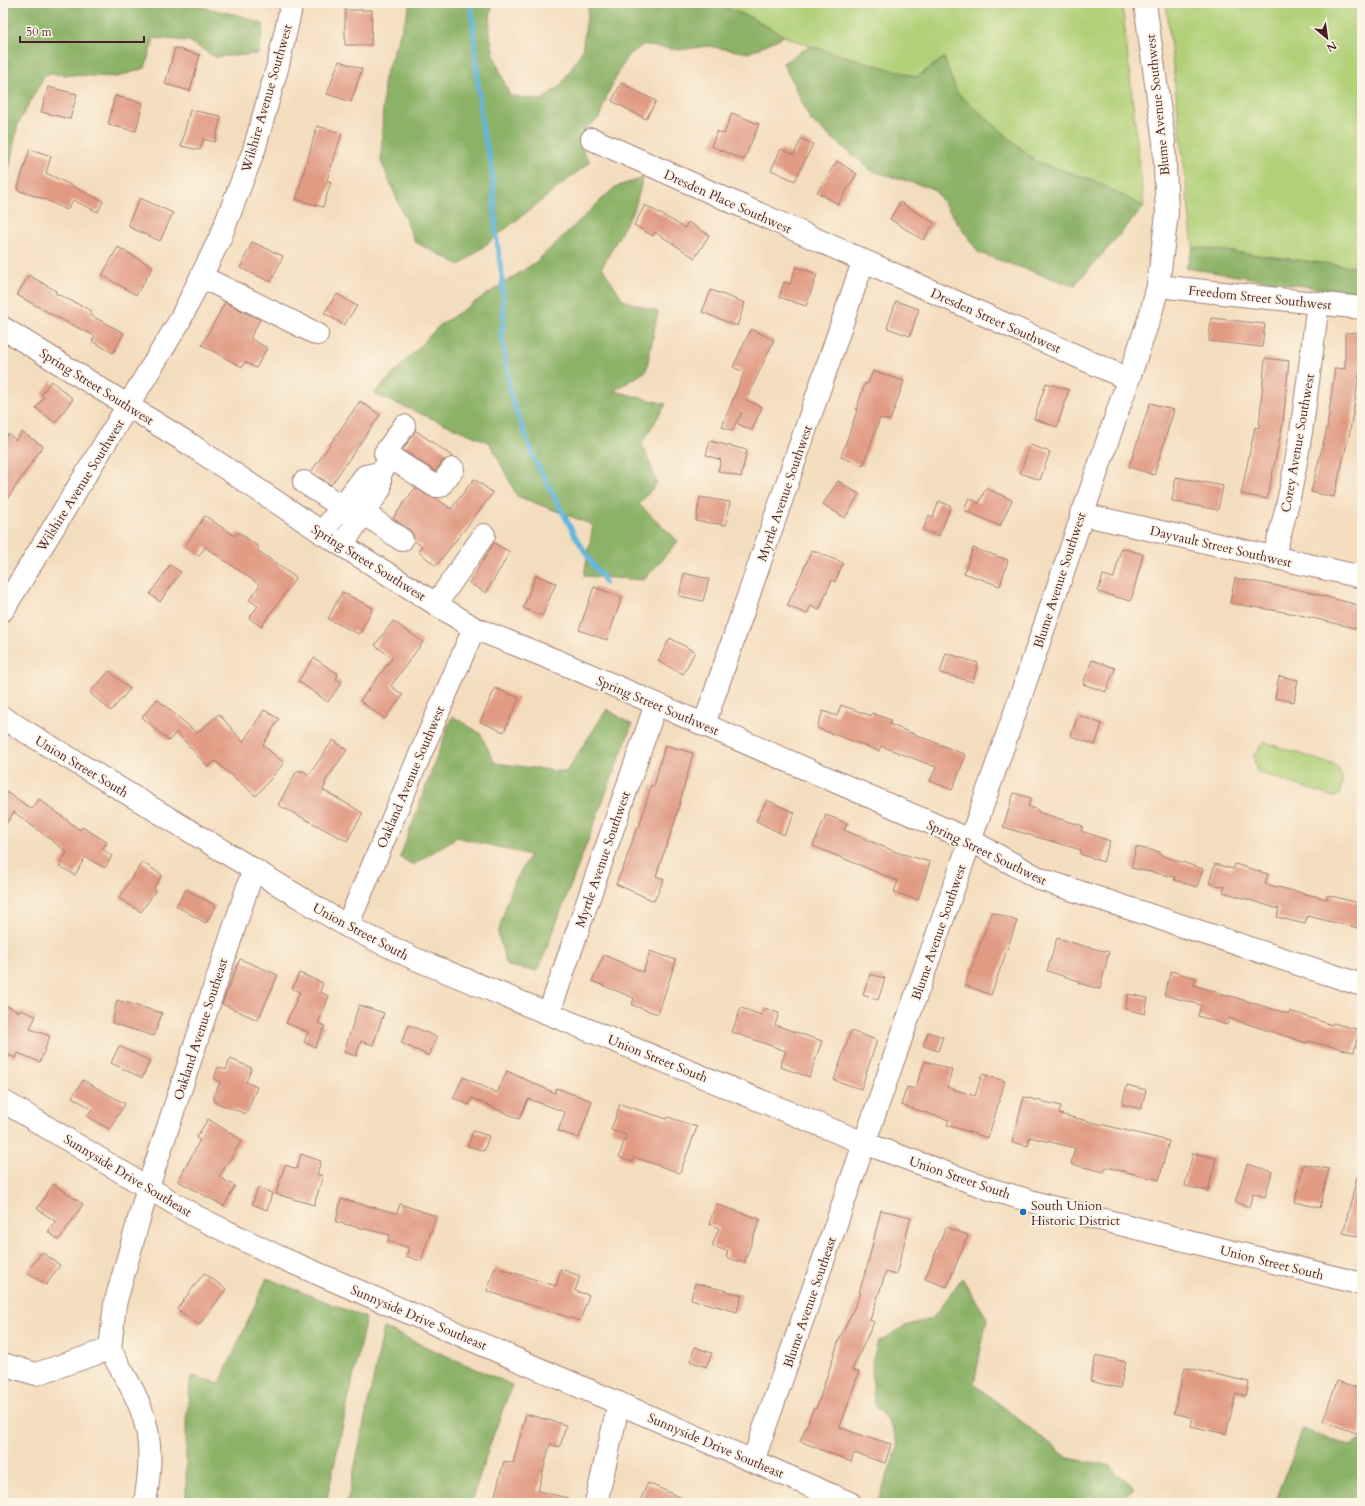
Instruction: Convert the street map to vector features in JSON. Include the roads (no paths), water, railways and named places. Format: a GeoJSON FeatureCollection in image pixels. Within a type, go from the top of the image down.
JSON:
{"type":"FeatureCollection","features":[{"type":"Feature","properties":{"kind":"street","name":"Wilshire Avenue Southwest"},"geometry":{"type":"LineString","coordinates":[[3,610],[129,406],[179,322],[202,277],[220,238],[254,150],[278,65],[292,3]]}},
{"type":"Feature","properties":{"kind":"street","name":"Blume Avenue Southwest"},"geometry":{"type":"LineString","coordinates":[[864,1143],[1151,313],[1158,286],[1167,214],[1164,142],[1145,3]]}},
{"type":"Feature","properties":{"kind":"street","name":"Dresden Place Southwest"},"geometry":{"type":"LineString","coordinates":[[592,139],[864,262]]}},
{"type":"Feature","properties":{"kind":"street","name":"Dresden Street Southwest"},"geometry":{"type":"LineString","coordinates":[[864,262],[1128,379]]}},
{"type":"Feature","properties":{"kind":"street","name":"Myrtle Avenue Southwest"},"geometry":{"type":"LineString","coordinates":[[704,725],[864,262]]}},
{"type":"Feature","properties":{"kind":"street"},"geometry":{"type":"LineString","coordinates":[[202,277],[318,334]]}},
{"type":"Feature","properties":{"kind":"street","name":"Freedom Street Southwest"},"geometry":{"type":"LineString","coordinates":[[1158,286],[1362,308]]}},
{"type":"Feature","properties":{"kind":"street","name":"Corey Avenue Southwest"},"geometry":{"type":"LineString","coordinates":[[1273,558],[1280,535],[1303,423],[1318,303]]}},
{"type":"Feature","properties":{"kind":"street","name":"Spring Street Southwest"},"geometry":{"type":"LineString","coordinates":[[3,328],[191,445],[322,533],[474,628],[656,704],[970,840],[1040,879],[1362,985]]}},
{"type":"Feature","properties":{"kind":"street"},"geometry":{"type":"LineString","coordinates":[[342,545],[380,489],[386,465],[385,453],[404,426]]}},
{"type":"Feature","properties":{"kind":"street"},"geometry":{"type":"LineString","coordinates":[[322,533],[366,476],[386,465]]}},
{"type":"Feature","properties":{"kind":"street"},"geometry":{"type":"LineString","coordinates":[[386,465],[435,486],[440,486],[453,469]]}},
{"type":"Feature","properties":{"kind":"street"},"geometry":{"type":"LineString","coordinates":[[304,482],[342,507]]}},
{"type":"Feature","properties":{"kind":"street"},"geometry":{"type":"LineString","coordinates":[[364,513],[402,540]]}},
{"type":"Feature","properties":{"kind":"street","name":"Dayvault Street Southwest"},"geometry":{"type":"LineString","coordinates":[[1081,514],[1362,577]]}},
{"type":"Feature","properties":{"kind":"street"},"geometry":{"type":"LineString","coordinates":[[436,604],[484,534]]}},
{"type":"Feature","properties":{"kind":"street","name":"Oakland Avenue Southwest"},"geometry":{"type":"LineString","coordinates":[[346,926],[474,628]]}},
{"type":"Feature","properties":{"kind":"street","name":"Myrtle Avenue Southwest"},"geometry":{"type":"LineString","coordinates":[[548,1013],[656,704]]}},
{"type":"Feature","properties":{"kind":"street","name":"Union Street South"},"geometry":{"type":"LineString","coordinates":[[3,718],[346,926],[413,958],[864,1143],[993,1190],[1051,1207],[1362,1284]]}},
{"type":"Feature","properties":{"kind":"street","name":"Oakland Avenue Southeast"},"geometry":{"type":"LineString","coordinates":[[110,1349],[115,1304],[148,1187],[253,871]]}},
{"type":"Feature","properties":{"kind":"street","name":"Sunnyside Drive Southeast"},"geometry":{"type":"LineString","coordinates":[[3,1101],[197,1216],[277,1256],[850,1503]]}},
{"type":"Feature","properties":{"kind":"street","name":"Blume Avenue Southeast"},"geometry":{"type":"LineString","coordinates":[[753,1461],[864,1143]]}},
{"type":"Feature","properties":{"kind":"street"},"geometry":{"type":"LineString","coordinates":[[3,1364],[36,1374],[110,1349],[142,1412],[150,1448],[150,1474],[145,1503]]}},
{"type":"Feature","properties":{"kind":"street"},"geometry":{"type":"LineString","coordinates":[[596,1503],[619,1403]]}},
{"type":"Feature","properties":{"kind":"waterway"},"geometry":{"type":"LineString","coordinates":[[471,3],[482,127],[491,164],[493,183],[496,233],[502,276],[504,326],[501,330],[511,397],[535,460],[574,534],[595,568],[603,577],[605,583]]}},
{"type":"Feature","properties":{"kind":"place","name":"South Union Historic District"},"geometry":{"type":"Point","coordinates":[1023,1212]}}]}
